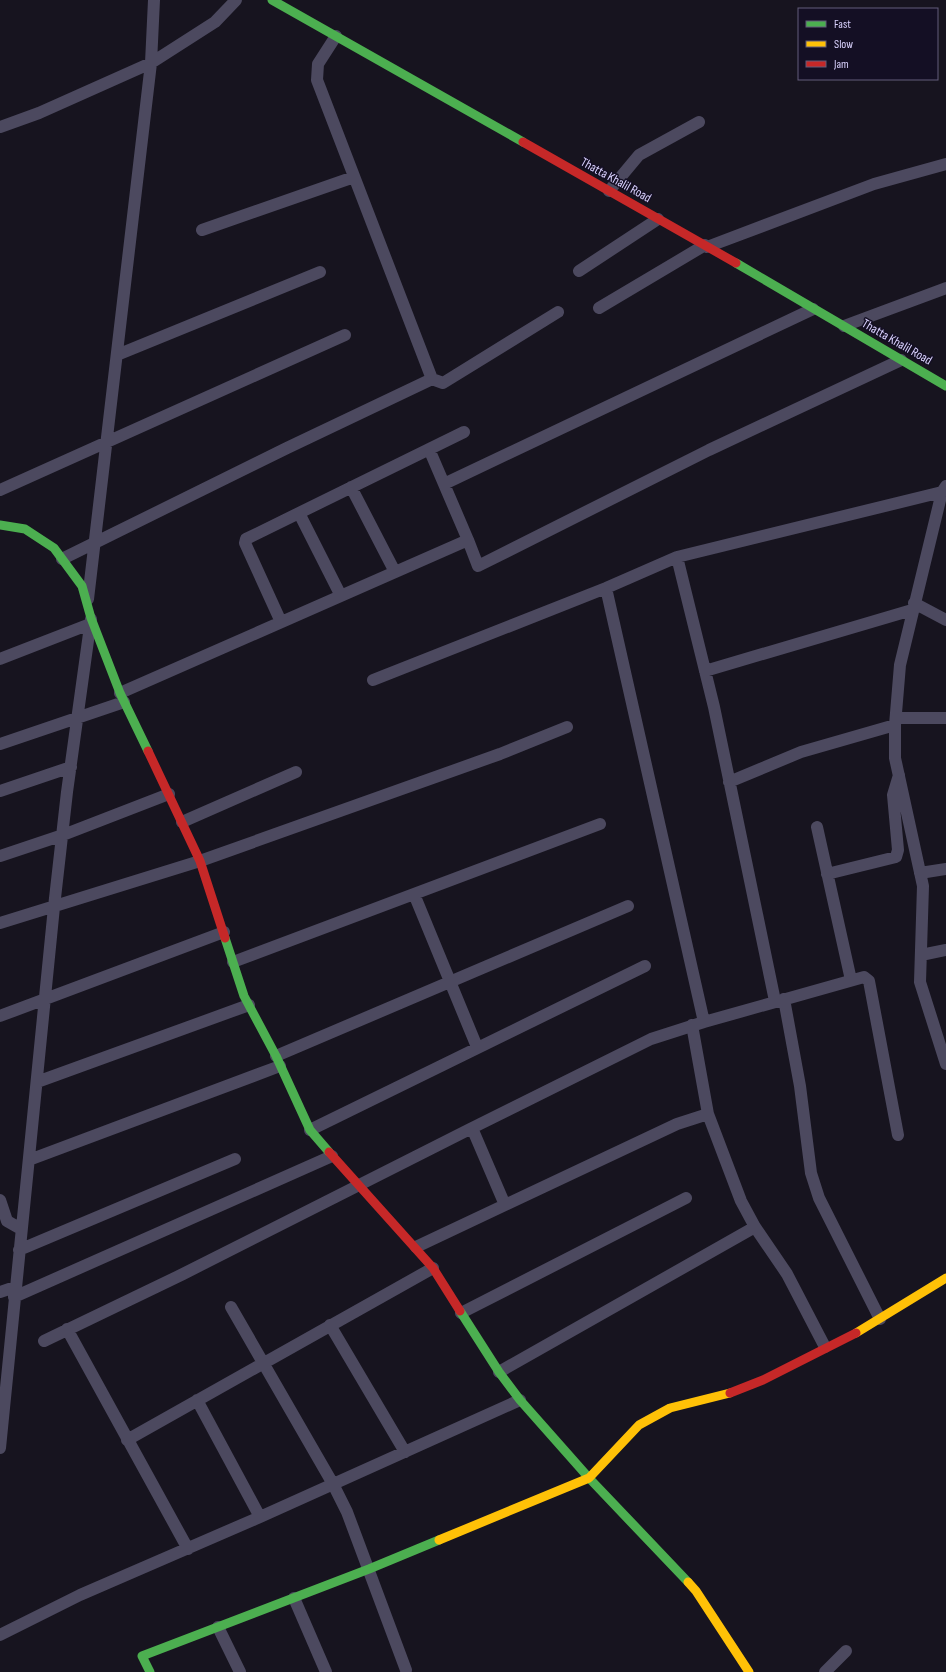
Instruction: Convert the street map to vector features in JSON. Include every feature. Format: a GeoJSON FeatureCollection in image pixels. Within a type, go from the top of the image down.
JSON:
{"type":"FeatureCollection","features":[{"type":"Feature","properties":{"kind":"street"},"geometry":{"type":"LineString","coordinates":[[88,604],[151,63],[154,0]]}},
{"type":"Feature","properties":{"kind":"street"},"geometry":{"type":"LineString","coordinates":[[0,127],[39,113],[151,63],[215,22],[236,0]]}},
{"type":"Feature","properties":{"kind":"street","name":"Thatta Khalil Road"},"geometry":{"type":"LineString","coordinates":[[272,0],[706,246],[946,386]]}},
{"type":"Feature","properties":{"kind":"street"},"geometry":{"type":"LineString","coordinates":[[336,36],[318,64],[317,80],[432,379]]}},
{"type":"Feature","properties":{"kind":"street"},"geometry":{"type":"LineString","coordinates":[[609,191],[639,155],[699,122]]}},
{"type":"Feature","properties":{"kind":"street"},"geometry":{"type":"LineString","coordinates":[[599,308],[706,246],[874,184],[946,164]]}},
{"type":"Feature","properties":{"kind":"street"},"geometry":{"type":"LineString","coordinates":[[202,230],[354,177]]}},
{"type":"Feature","properties":{"kind":"street"},"geometry":{"type":"LineString","coordinates":[[579,271],[658,219]]}},
{"type":"Feature","properties":{"kind":"street"},"geometry":{"type":"LineString","coordinates":[[117,355],[320,272]]}},
{"type":"Feature","properties":{"kind":"street"},"geometry":{"type":"LineString","coordinates":[[844,326],[946,288]]}},
{"type":"Feature","properties":{"kind":"street"},"geometry":{"type":"LineString","coordinates":[[444,484],[813,309]]}},
{"type":"Feature","properties":{"kind":"street"},"geometry":{"type":"LineString","coordinates":[[62,559],[432,379],[443,383],[558,312]]}},
{"type":"Feature","properties":{"kind":"street"},"geometry":{"type":"LineString","coordinates":[[0,490],[345,335]]}},
{"type":"Feature","properties":{"kind":"street"},"geometry":{"type":"LineString","coordinates":[[429,449],[478,566],[709,450],[901,360]]}},
{"type":"Feature","properties":{"kind":"street"},"geometry":{"type":"LineString","coordinates":[[281,622],[245,543],[246,539],[464,432]]}},
{"type":"Feature","properties":{"kind":"street"},"geometry":{"type":"LineString","coordinates":[[351,487],[395,572]]}},
{"type":"Feature","properties":{"kind":"street"},"geometry":{"type":"LineString","coordinates":[[373,680],[606,588],[678,557],[944,489],[913,607],[900,666],[895,758],[923,886],[920,982],[941,1031],[946,1064]]}},
{"type":"Feature","properties":{"kind":"street"},"geometry":{"type":"LineString","coordinates":[[299,513],[341,596]]}},
{"type":"Feature","properties":{"kind":"street"},"geometry":{"type":"LineString","coordinates":[[0,525],[25,529],[54,548],[82,586],[88,604],[90,621],[62,835],[15,1292],[4,1357],[0,1448]]}},
{"type":"Feature","properties":{"kind":"street"},"geometry":{"type":"LineString","coordinates":[[0,744],[77,717],[281,622],[468,540]]}},
{"type":"Feature","properties":{"kind":"street"},"geometry":{"type":"LineString","coordinates":[[678,557],[800,1086],[811,1173],[819,1198],[880,1319]]}},
{"type":"Feature","properties":{"kind":"street"},"geometry":{"type":"LineString","coordinates":[[606,588],[704,1022]]}},
{"type":"Feature","properties":{"kind":"street"},"geometry":{"type":"LineString","coordinates":[[705,672],[913,607],[946,620]]}},
{"type":"Feature","properties":{"kind":"street"},"geometry":{"type":"LineString","coordinates":[[0,659],[90,621]]}},
{"type":"Feature","properties":{"kind":"street"},"geometry":{"type":"LineString","coordinates":[[90,621],[122,697],[200,861],[244,996],[278,1061],[310,1130],[357,1185],[416,1247],[433,1268],[499,1372],[520,1400],[589,1478],[696,1591],[749,1672]]}},
{"type":"Feature","properties":{"kind":"street"},"geometry":{"type":"LineString","coordinates":[[729,782],[801,752],[896,722],[946,718]]}},
{"type":"Feature","properties":{"kind":"street"},"geometry":{"type":"LineString","coordinates":[[0,923],[200,861],[500,754],[567,727]]}},
{"type":"Feature","properties":{"kind":"street"},"geometry":{"type":"LineString","coordinates":[[0,791],[71,767]]}},
{"type":"Feature","properties":{"kind":"street"},"geometry":{"type":"LineString","coordinates":[[182,822],[296,772]]}},
{"type":"Feature","properties":{"kind":"street"},"geometry":{"type":"LineString","coordinates":[[827,874],[896,857],[898,850],[893,795],[900,776]]}},
{"type":"Feature","properties":{"kind":"street"},"geometry":{"type":"LineString","coordinates":[[0,856],[62,835],[169,794]]}},
{"type":"Feature","properties":{"kind":"street"},"geometry":{"type":"LineString","coordinates":[[233,962],[600,824]]}},
{"type":"Feature","properties":{"kind":"street"},"geometry":{"type":"LineString","coordinates":[[817,827],[851,980]]}},
{"type":"Feature","properties":{"kind":"street"},"geometry":{"type":"LineString","coordinates":[[920,873],[946,869]]}},
{"type":"Feature","properties":{"kind":"street"},"geometry":{"type":"LineString","coordinates":[[414,894],[477,1047]]}},
{"type":"Feature","properties":{"kind":"street"},"geometry":{"type":"LineString","coordinates":[[29,1160],[278,1061],[450,981],[628,906]]}},
{"type":"Feature","properties":{"kind":"street"},"geometry":{"type":"LineString","coordinates":[[0,1016],[224,932]]}},
{"type":"Feature","properties":{"kind":"street"},"geometry":{"type":"LineString","coordinates":[[921,955],[946,950]]}},
{"type":"Feature","properties":{"kind":"street"},"geometry":{"type":"LineString","coordinates":[[310,1130],[645,966]]}},
{"type":"Feature","properties":{"kind":"street"},"geometry":{"type":"LineString","coordinates":[[44,1341],[183,1274],[357,1185],[651,1039],[692,1025],[851,980],[864,977],[869,981],[898,1136]]}},
{"type":"Feature","properties":{"kind":"street"},"geometry":{"type":"LineString","coordinates":[[37,1082],[249,1005]]}},
{"type":"Feature","properties":{"kind":"street"},"geometry":{"type":"LineString","coordinates":[[692,1025],[708,1114],[741,1201],[755,1227],[787,1274],[825,1347]]}},
{"type":"Feature","properties":{"kind":"street"},"geometry":{"type":"LineString","coordinates":[[416,1247],[677,1124],[708,1114]]}},
{"type":"Feature","properties":{"kind":"street"},"geometry":{"type":"LineString","coordinates":[[472,1128],[505,1205]]}},
{"type":"Feature","properties":{"kind":"street"},"geometry":{"type":"LineString","coordinates":[[0,1292],[15,1292],[332,1156]]}},
{"type":"Feature","properties":{"kind":"street"},"geometry":{"type":"LineString","coordinates":[[19,1250],[235,1159]]}},
{"type":"Feature","properties":{"kind":"street"},"geometry":{"type":"LineString","coordinates":[[461,1313],[686,1198]]}},
{"type":"Feature","properties":{"kind":"street"},"geometry":{"type":"LineString","coordinates":[[0,1200],[4,1222],[22,1229]]}},
{"type":"Feature","properties":{"kind":"street"},"geometry":{"type":"LineString","coordinates":[[499,1372],[755,1227]]}},
{"type":"Feature","properties":{"kind":"street"},"geometry":{"type":"LineString","coordinates":[[127,1440],[433,1268]]}},
{"type":"Feature","properties":{"kind":"street"},"geometry":{"type":"LineString","coordinates":[[150,1672],[142,1656],[368,1569],[589,1478],[639,1425],[670,1408],[728,1394],[763,1380],[880,1319],[946,1278]]}},
{"type":"Feature","properties":{"kind":"street"},"geometry":{"type":"LineString","coordinates":[[231,1307],[264,1362],[333,1484],[347,1512],[406,1670]]}},
{"type":"Feature","properties":{"kind":"street"},"geometry":{"type":"LineString","coordinates":[[330,1326],[405,1452]]}},
{"type":"Feature","properties":{"kind":"street"},"geometry":{"type":"LineString","coordinates":[[67,1329],[188,1549]]}},
{"type":"Feature","properties":{"kind":"street"},"geometry":{"type":"LineString","coordinates":[[197,1400],[260,1517]]}},
{"type":"Feature","properties":{"kind":"street"},"geometry":{"type":"LineString","coordinates":[[0,1635],[80,1595],[188,1549],[520,1400]]}},
{"type":"Feature","properties":{"kind":"street"},"geometry":{"type":"LineString","coordinates":[[294,1598],[326,1672]]}},
{"type":"Feature","properties":{"kind":"street"},"geometry":{"type":"LineString","coordinates":[[218,1627],[240,1672]]}},
{"type":"Feature","properties":{"kind":"street"},"geometry":{"type":"LineString","coordinates":[[825,1672],[846,1651]]}},
{"type":"Feature","properties":{"kind":"traffic: fast"},"geometry":{"type":"LineString","coordinates":[[272,0],[523,142]]}},
{"type":"Feature","properties":{"kind":"traffic: fast"},"geometry":{"type":"LineString","coordinates":[[736,263],[946,386]]}},
{"type":"Feature","properties":{"kind":"traffic: fast"},"geometry":{"type":"LineString","coordinates":[[0,525],[25,529],[54,548],[82,586],[91,618],[120,693],[148,751]]}},
{"type":"Feature","properties":{"kind":"traffic: fast"},"geometry":{"type":"LineString","coordinates":[[225,938],[244,996],[276,1056],[310,1130],[329,1152]]}},
{"type":"Feature","properties":{"kind":"traffic: fast"},"geometry":{"type":"LineString","coordinates":[[460,1311],[499,1372],[520,1400],[589,1478],[688,1582]]}},
{"type":"Feature","properties":{"kind":"traffic: fast"},"geometry":{"type":"LineString","coordinates":[[150,1672],[142,1656],[369,1569],[439,1540]]}},
{"type":"Feature","properties":{"kind":"traffic: slow"},"geometry":{"type":"LineString","coordinates":[[856,1333],[946,1278]]}},
{"type":"Feature","properties":{"kind":"traffic: slow"},"geometry":{"type":"LineString","coordinates":[[439,1540],[589,1478],[639,1425],[670,1408],[730,1393]]}},
{"type":"Feature","properties":{"kind":"traffic: slow"},"geometry":{"type":"LineString","coordinates":[[688,1582],[696,1591],[749,1672]]}},
{"type":"Feature","properties":{"kind":"traffic: jam"},"geometry":{"type":"LineString","coordinates":[[523,142],[736,263]]}},
{"type":"Feature","properties":{"kind":"traffic: jam"},"geometry":{"type":"LineString","coordinates":[[148,751],[200,861],[225,938]]}},
{"type":"Feature","properties":{"kind":"traffic: jam"},"geometry":{"type":"LineString","coordinates":[[329,1152],[433,1268],[460,1311]]}},
{"type":"Feature","properties":{"kind":"traffic: jam"},"geometry":{"type":"LineString","coordinates":[[730,1393],[763,1380],[856,1333]]}}]}
